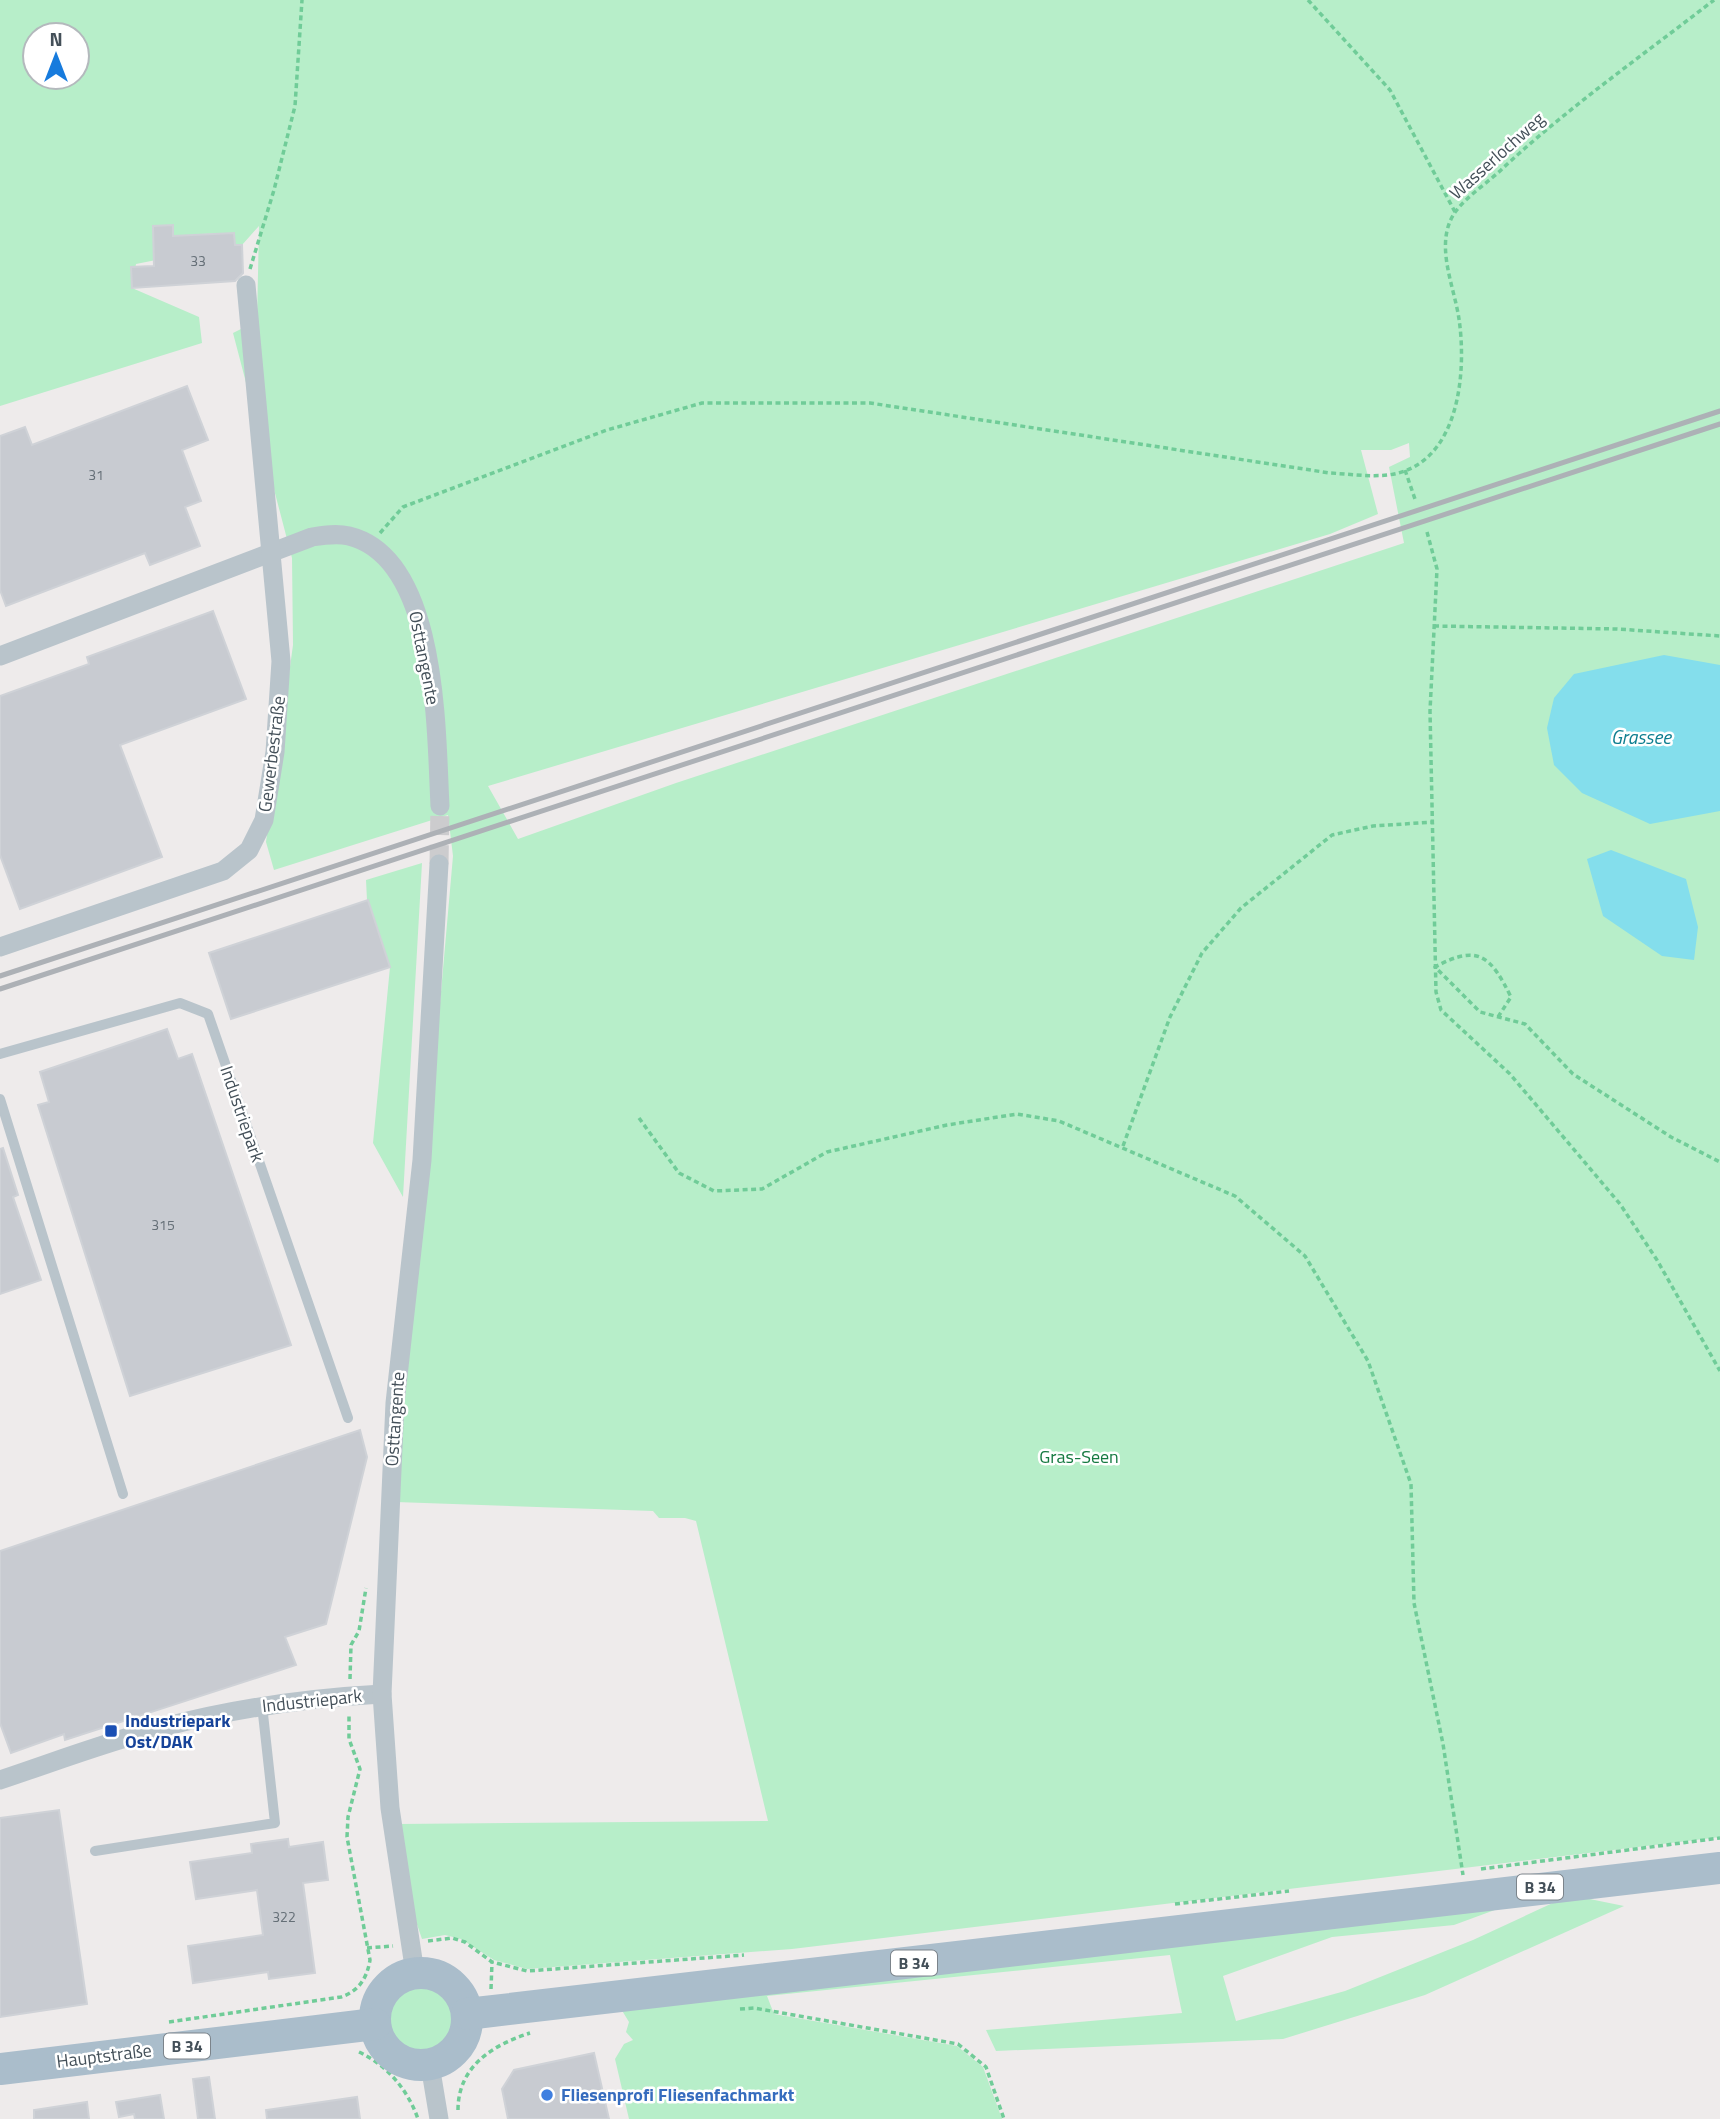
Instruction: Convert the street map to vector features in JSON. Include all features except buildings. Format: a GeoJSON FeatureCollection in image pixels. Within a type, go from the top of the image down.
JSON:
{"type":"FeatureCollection","features":[{"type":"Feature","properties":{"kind":"main road","name":"B 34"},"geometry":{"type":"LineString","coordinates":[[467,2014],[1720,1868]]}},
{"type":"Feature","properties":{"kind":"main road"},"geometry":{"type":"LineString","coordinates":[[413,1959],[443,1979],[459,1994],[467,2014],[462,2040],[443,2060],[430,2065],[415,2065],[400,2060],[361,2026],[389,1985],[413,1959]]}},
{"type":"Feature","properties":{"kind":"main road","name":"Hauptstraße"},"geometry":{"type":"LineString","coordinates":[[0,2069],[361,2026]]}},
{"type":"Feature","properties":{"kind":"street","name":"Gewerbestraße"},"geometry":{"type":"LineString","coordinates":[[0,947],[223,871],[249,850],[264,820],[275,752],[281,661],[246,285]]}},
{"type":"Feature","properties":{"kind":"street","name":"Osttangente"},"geometry":{"type":"LineString","coordinates":[[271,553],[312,537],[334,534],[350,536],[369,545],[403,579],[414,603],[433,698],[440,806]]}},
{"type":"Feature","properties":{"kind":"street"},"geometry":{"type":"LineString","coordinates":[[0,656],[271,553]]}},
{"type":"Feature","properties":{"kind":"street","name":"Osttangente"},"geometry":{"type":"LineString","coordinates":[[413,1959],[390,1808],[382,1694],[395,1403],[422,1160],[439,864]]}},
{"type":"Feature","properties":{"kind":"street","name":"Industriepark"},"geometry":{"type":"LineString","coordinates":[[0,1780],[162,1727],[262,1705],[382,1694]]}},
{"type":"Feature","properties":{"kind":"street"},"geometry":{"type":"LineString","coordinates":[[430,2065],[439,2119]]}},
{"type":"Feature","properties":{"kind":"lane","name":"Industriepark"},"geometry":{"type":"LineString","coordinates":[[0,1054],[180,1003],[208,1014],[348,1418]]}},
{"type":"Feature","properties":{"kind":"lane"},"geometry":{"type":"LineString","coordinates":[[0,1099],[122,1494]]}},
{"type":"Feature","properties":{"kind":"lane"},"geometry":{"type":"LineString","coordinates":[[95,1851],[275,1823],[262,1705]]}},
{"type":"Feature","properties":{"kind":"path"},"geometry":{"type":"LineString","coordinates":[[246,285],[295,106],[302,0]]}},
{"type":"Feature","properties":{"kind":"path"},"geometry":{"type":"LineString","coordinates":[[1308,0],[1390,90],[1455,212]]}},
{"type":"Feature","properties":{"kind":"path","name":"Wasserlochweg"},"geometry":{"type":"LineString","coordinates":[[1405,470],[1426,457],[1446,431],[1458,400],[1462,372],[1459,320],[1444,246],[1455,212],[1545,130],[1714,0]]}},
{"type":"Feature","properties":{"kind":"path"},"geometry":{"type":"LineString","coordinates":[[369,545],[403,507],[607,430],[702,403],[870,403],[1329,473],[1389,475],[1405,470],[1416,502]]}},
{"type":"Feature","properties":{"kind":"path"},"geometry":{"type":"LineString","coordinates":[[1427,532],[1437,569],[1430,711],[1435,967],[1441,1010],[1510,1074],[1620,1204],[1657,1260],[1720,1371]]}},
{"type":"Feature","properties":{"kind":"path"},"geometry":{"type":"LineString","coordinates":[[1434,626],[1616,629],[1720,636]]}},
{"type":"Feature","properties":{"kind":"path"},"geometry":{"type":"LineString","coordinates":[[1123,1147],[1170,1017],[1202,953],[1241,908],[1332,835],[1373,826],[1434,821]]}},
{"type":"Feature","properties":{"kind":"path"},"geometry":{"type":"LineString","coordinates":[[1435,967],[1457,955],[1473,954],[1496,967],[1511,997],[1498,1017]]}},
{"type":"Feature","properties":{"kind":"path"},"geometry":{"type":"LineString","coordinates":[[1435,967],[1480,1012],[1525,1024],[1573,1074],[1671,1137],[1720,1162]]}},
{"type":"Feature","properties":{"kind":"path"},"geometry":{"type":"LineString","coordinates":[[639,1118],[679,1173],[714,1191],[762,1189],[827,1152],[947,1125],[1017,1114],[1059,1121],[1235,1196],[1305,1256],[1368,1361],[1410,1484],[1414,1603],[1443,1744],[1462,1871],[1720,1839]]}},
{"type":"Feature","properties":{"kind":"path"},"geometry":{"type":"LineString","coordinates":[[1172,1905],[1296,1890]]}},
{"type":"Feature","properties":{"kind":"path"},"geometry":{"type":"LineString","coordinates":[[164,2022],[341,1997],[350,1994],[364,1980],[370,1960],[367,1948],[413,1959],[452,1938],[465,1942],[492,1962],[527,1970],[749,1955]]}},
{"type":"Feature","properties":{"kind":"path"},"geometry":{"type":"LineString","coordinates":[[341,1997],[361,2026],[351,2048],[396,2078],[407,2094],[418,2119]]}},
{"type":"Feature","properties":{"kind":"path"},"geometry":{"type":"LineString","coordinates":[[732,2009],[754,2008],[958,2044],[986,2067],[1004,2119]]}},
{"type":"Feature","properties":{"kind":"path"},"geometry":{"type":"LineString","coordinates":[[458,2119],[458,2105],[468,2073],[483,2055],[512,2039],[542,2031]]}},
{"type":"Feature","properties":{"kind":"green space","name":"Gras-Seen"},"geometry":{"type":"Polygon","coordinates":[[[0,0],[1720,0],[1720,1837],[792,1949],[527,1969],[494,1960],[461,1939],[445,1935],[422,1939],[409,1901],[398,1824],[768,1821],[696,1521],[685,1518],[659,1518],[653,1511],[396,1502],[453,856],[448,815],[274,870],[266,842],[293,645],[292,558],[233,333],[257,321],[259,226],[242,245],[235,245],[234,233],[201,234],[174,255],[173,226],[156,260],[136,264],[132,288],[199,317],[202,343],[0,406],[0,0]],[[1409,443],[1391,450],[1361,450],[1378,514],[1330,534],[488,786],[518,839],[676,783],[1404,543],[1389,467],[1410,457],[1409,443]]]}},
{"type":"Feature","properties":{"kind":"green space"},"geometry":{"type":"Polygon","coordinates":[[[422,863],[403,1197],[373,1143],[390,967],[367,900],[366,880],[422,863]]]}},
{"type":"Feature","properties":{"kind":"green space"},"geometry":{"type":"Polygon","coordinates":[[[1570,1895],[1624,1906],[1425,1995],[1283,2039],[996,2051],[986,2030],[1182,2013],[1170,1955],[767,1996],[774,2014],[957,2046],[983,2067],[1002,2119],[629,2119],[615,2059],[624,2044],[633,2040],[626,2032],[629,2022],[615,1999],[1511,1904],[1454,1925],[1332,1937],[1223,1976],[1236,2021],[1345,1991],[1473,1940],[1570,1895]]]}},
{"type":"Feature","properties":{"kind":"green space"},"geometry":{"type":"Polygon","coordinates":[[[421,1986],[434,1989],[444,1996],[451,2006],[454,2019],[451,2032],[444,2042],[434,2049],[421,2052],[408,2049],[398,2042],[391,2032],[388,2019],[391,2006],[398,1996],[408,1989],[421,1986]]]}},
{"type":"Feature","properties":{"kind":"water","name":"Grassee"},"geometry":{"type":"Polygon","coordinates":[[[1664,655],[1720,665],[1720,811],[1650,824],[1582,793],[1554,765],[1547,728],[1554,698],[1574,674],[1664,655]]]}},
{"type":"Feature","properties":{"kind":"water"},"geometry":{"type":"Polygon","coordinates":[[[1611,850],[1686,879],[1698,927],[1694,960],[1662,956],[1603,916],[1587,859],[1611,850]]]}},
{"type":"Feature","properties":{"kind":"tunnel"},"geometry":{"type":"LineString","coordinates":[[439,864],[440,806]]}},
{"type":"Feature","properties":{"kind":"railway"},"geometry":{"type":"LineString","coordinates":[[0,976],[1720,411]]}},
{"type":"Feature","properties":{"kind":"railway"},"geometry":{"type":"LineString","coordinates":[[0,989],[1720,424]]}},
{"type":"Feature","properties":{"kind":"place","name":"Industriepark Ost/DAK"},"geometry":{"type":"Point","coordinates":[111,1731]}},
{"type":"Feature","properties":{"kind":"place","name":"Fliesenprofi Fliesenfachmarkt"},"geometry":{"type":"Point","coordinates":[547,2095]}}]}
